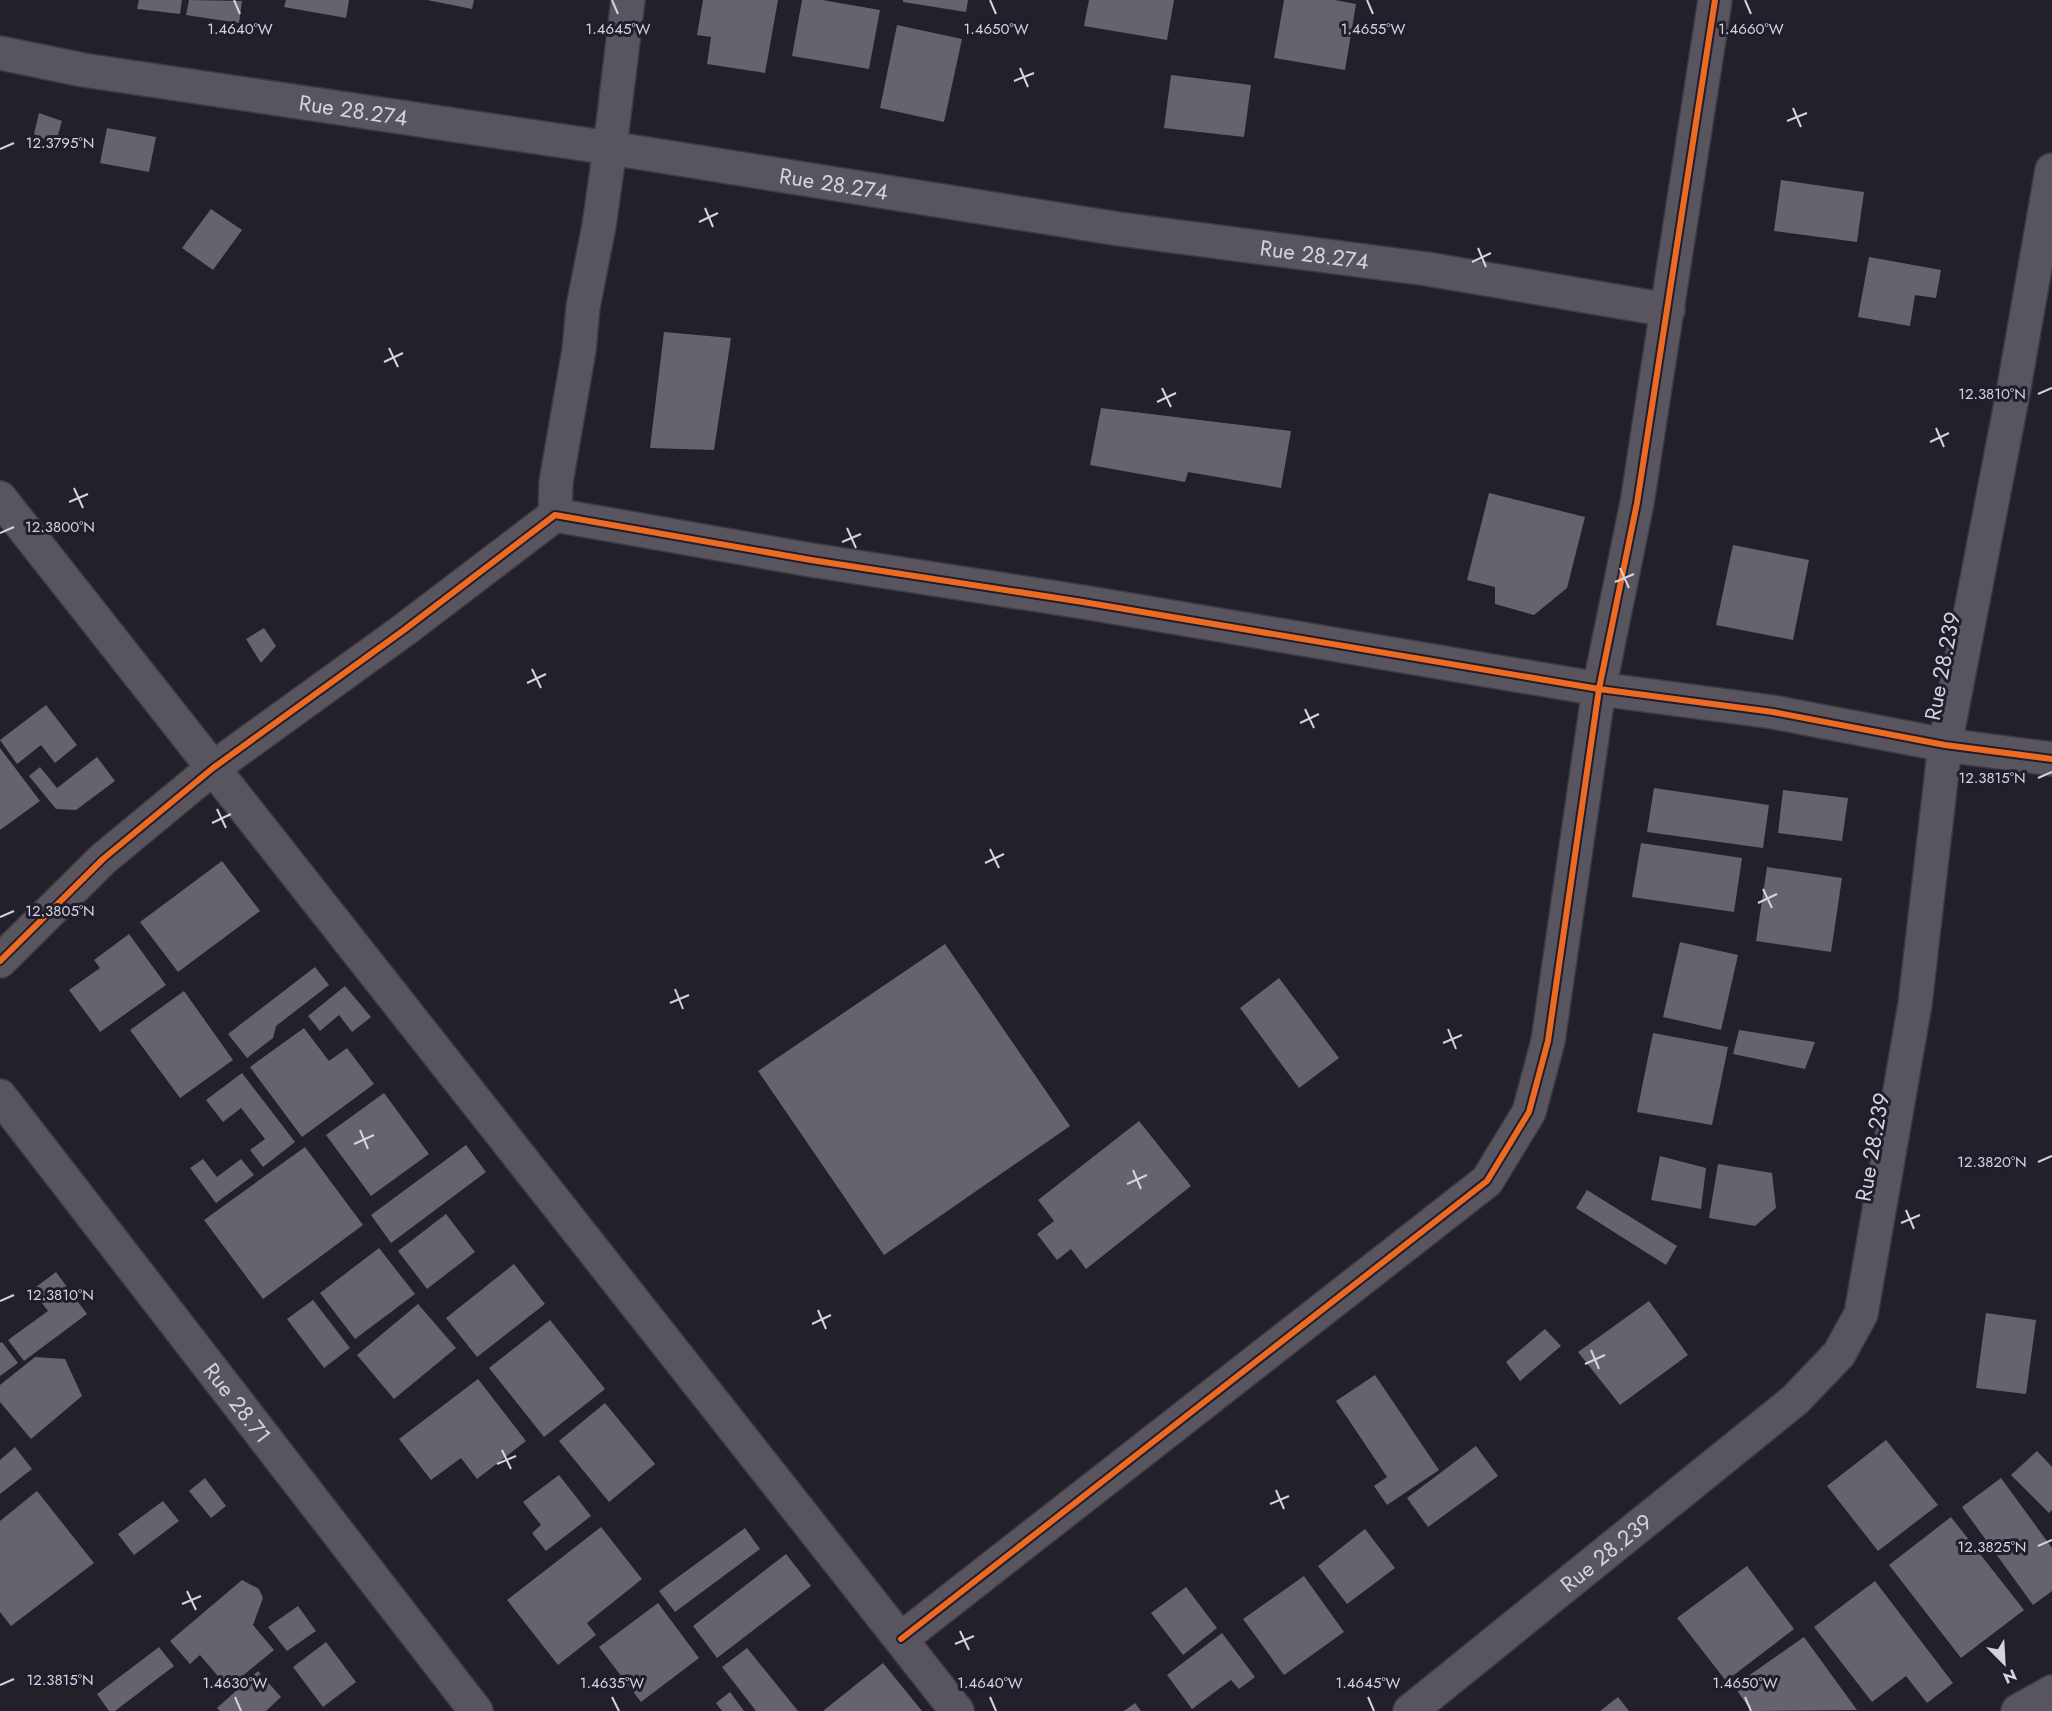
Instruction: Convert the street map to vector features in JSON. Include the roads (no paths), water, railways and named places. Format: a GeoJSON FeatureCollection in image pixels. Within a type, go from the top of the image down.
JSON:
{"type":"FeatureCollection","features":[{"type":"Feature","properties":{"kind":"street"},"geometry":{"type":"LineString","coordinates":[[555,515],[556,482],[579,350],[583,307],[599,226],[628,0]]}},
{"type":"Feature","properties":{"kind":"street"},"geometry":{"type":"LineString","coordinates":[[901,1639],[1487,1181],[1529,1112],[1548,1041],[1599,689],[1637,503],[1715,0]]}},
{"type":"Feature","properties":{"kind":"street","name":"Rue 28.274"},"geometry":{"type":"LineString","coordinates":[[0,53],[105,73],[610,147],[1119,229],[1427,269],[1668,310]]}},
{"type":"Feature","properties":{"kind":"street","name":"Rue 28.239"},"geometry":{"type":"LineString","coordinates":[[1410,1711],[1795,1400],[1839,1354],[1861,1314],[1915,1004],[1945,745],[2013,393],[2052,170]]}},
{"type":"Feature","properties":{"kind":"street"},"geometry":{"type":"LineString","coordinates":[[0,498],[957,1711]]}},
{"type":"Feature","properties":{"kind":"street"},"geometry":{"type":"LineString","coordinates":[[0,961],[103,859],[213,768],[404,630],[555,515],[811,560],[1071,600],[1599,689],[1773,712],[1945,745],[2052,759]]}},
{"type":"Feature","properties":{"kind":"street","name":"Rue 28.71"},"geometry":{"type":"LineString","coordinates":[[0,1096],[476,1711]]}},
{"type":"Feature","properties":{"kind":"street"},"geometry":{"type":"LineString","coordinates":[[2018,1711],[2052,1692]]}}]}
